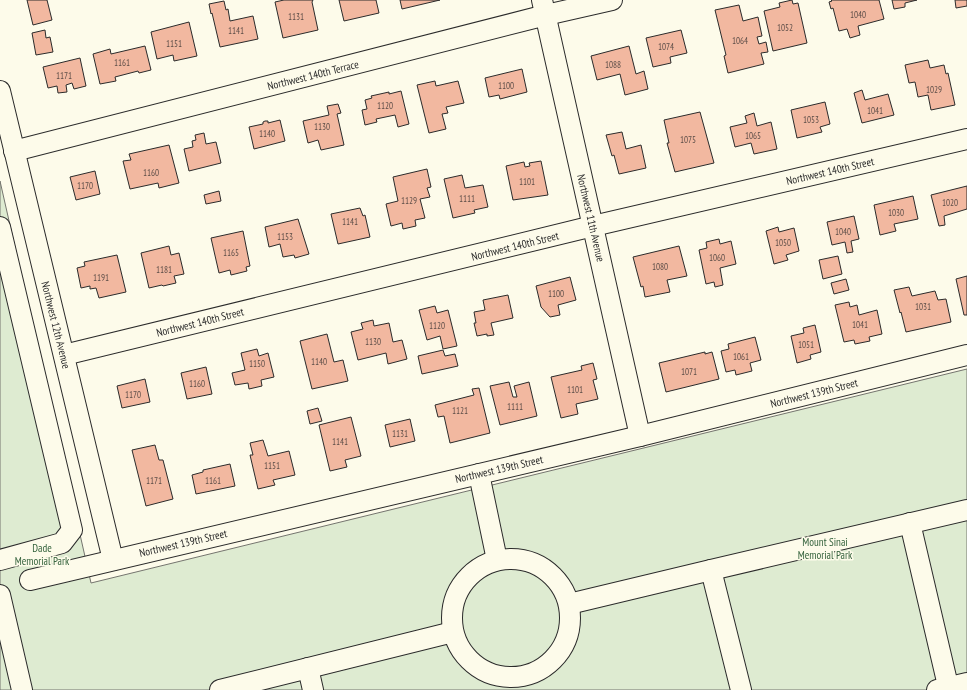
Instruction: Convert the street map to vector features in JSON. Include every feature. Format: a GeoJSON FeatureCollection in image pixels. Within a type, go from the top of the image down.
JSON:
{"type":"FeatureCollection","features":[{"type":"Feature","properties":{"kind":"street","name":"Northwest 140th Terrace"},"geometry":{"type":"LineString","coordinates":[[14,151],[544,8],[612,0]]}},
{"type":"Feature","properties":{"kind":"street","name":"Northwest 11th Avenue"},"geometry":{"type":"LineString","coordinates":[[544,8],[640,436]]}},
{"type":"Feature","properties":{"kind":"street","name":"Northwest 12th Avenue"},"geometry":{"type":"LineString","coordinates":[[0,91],[113,560]]}},
{"type":"Feature","properties":{"kind":"street","name":"Northwest 140th Street"},"geometry":{"type":"LineString","coordinates":[[64,355],[593,226],[967,139]]}},
{"type":"Feature","properties":{"kind":"street"},"geometry":{"type":"LineString","coordinates":[[0,227],[72,530],[62,543],[0,560]]}},
{"type":"Feature","properties":{"kind":"street","name":"Northwest 139th Street"},"geometry":{"type":"LineString","coordinates":[[30,580],[640,436],[967,355]]}},
{"type":"Feature","properties":{"kind":"street"},"geometry":{"type":"LineString","coordinates":[[479,474],[497,560]]}},
{"type":"Feature","properties":{"kind":"street"},"geometry":{"type":"LineString","coordinates":[[569,604],[967,510]]}},
{"type":"Feature","properties":{"kind":"street"},"geometry":{"type":"LineString","coordinates":[[910,524],[950,688]]}},
{"type":"Feature","properties":{"kind":"street"},"geometry":{"type":"LineString","coordinates":[[520,559],[542,567],[560,583],[569,604],[570,628],[561,649],[526,683],[480,668],[464,653],[453,632],[452,609],[460,587],[476,570],[497,560],[520,559]]}},
{"type":"Feature","properties":{"kind":"street"},"geometry":{"type":"LineString","coordinates":[[711,570],[741,690]]}},
{"type":"Feature","properties":{"kind":"street"},"geometry":{"type":"LineString","coordinates":[[0,595],[22,690]]}},
{"type":"Feature","properties":{"kind":"street"},"geometry":{"type":"LineString","coordinates":[[220,690],[453,632]]}},
{"type":"Feature","properties":{"kind":"street"},"geometry":{"type":"LineString","coordinates":[[308,668],[313,690]]}},
{"type":"Feature","properties":{"kind":"green space","name":"Mount Sinai Memorial Park"},"geometry":{"type":"Polygon","coordinates":[[[0,181],[91,583],[967,369],[967,690],[0,690],[0,181]]]}},
{"type":"Feature","properties":{"kind":"building"},"geometry":{"type":"Polygon","coordinates":[[[27,0],[47,0],[52,20],[33,25],[27,0]]]}},
{"type":"Feature","properties":{"kind":"building"},"geometry":{"type":"Polygon","coordinates":[[[284,0],[313,0],[312,2],[318,30],[283,38],[275,2],[284,0]]]}},
{"type":"Feature","properties":{"kind":"building"},"geometry":{"type":"Polygon","coordinates":[[[339,0],[376,0],[379,13],[344,21],[339,0]]]}},
{"type":"Feature","properties":{"kind":"building"},"geometry":{"type":"Polygon","coordinates":[[[400,0],[440,0],[402,9],[400,0]]]}},
{"type":"Feature","properties":{"kind":"building"},"geometry":{"type":"Polygon","coordinates":[[[792,0],[793,4],[798,3],[807,43],[773,51],[764,11],[780,7],[779,3],[792,0]]]}},
{"type":"Feature","properties":{"kind":"building"},"geometry":{"type":"Polygon","coordinates":[[[831,0],[879,0],[884,19],[858,26],[860,35],[850,38],[847,29],[839,31],[833,8],[831,9],[829,2],[832,1],[831,0]]]}},
{"type":"Feature","properties":{"kind":"building"},"geometry":{"type":"Polygon","coordinates":[[[892,0],[917,0],[905,3],[905,7],[894,9],[892,0]]]}},
{"type":"Feature","properties":{"kind":"building"},"geometry":{"type":"Polygon","coordinates":[[[955,0],[967,0],[967,6],[956,8],[955,0]]]}},
{"type":"Feature","properties":{"kind":"building"},"geometry":{"type":"Polygon","coordinates":[[[224,1],[226,10],[228,9],[230,21],[253,16],[258,39],[220,47],[209,4],[224,1]]]}},
{"type":"Feature","properties":{"kind":"building"},"geometry":{"type":"Polygon","coordinates":[[[739,5],[743,21],[758,17],[762,36],[757,37],[759,44],[766,42],[768,52],[761,53],[764,64],[728,73],[724,56],[726,55],[715,10],[739,5]]]}},
{"type":"Feature","properties":{"kind":"building"},"geometry":{"type":"Polygon","coordinates":[[[189,22],[197,56],[174,61],[173,55],[157,59],[151,32],[189,22]]]}},
{"type":"Feature","properties":{"kind":"building"},"geometry":{"type":"Polygon","coordinates":[[[45,30],[46,38],[50,37],[53,52],[36,55],[32,33],[45,30]]]}},
{"type":"Feature","properties":{"kind":"building"},"geometry":{"type":"Polygon","coordinates":[[[681,30],[687,53],[670,57],[671,63],[653,67],[646,38],[681,30]]]}},
{"type":"Feature","properties":{"kind":"building"},"geometry":{"type":"Polygon","coordinates":[[[145,46],[151,70],[139,73],[138,71],[115,77],[116,81],[100,84],[93,54],[110,49],[111,54],[145,46]]]}},
{"type":"Feature","properties":{"kind":"building"},"geometry":{"type":"Polygon","coordinates":[[[629,46],[636,74],[644,71],[648,89],[625,95],[620,74],[597,80],[591,56],[629,46]]]}},
{"type":"Feature","properties":{"kind":"building"},"geometry":{"type":"Polygon","coordinates":[[[80,58],[86,86],[74,89],[72,83],[66,85],[67,92],[58,93],[57,86],[48,88],[43,67],[80,58]]]}},
{"type":"Feature","properties":{"kind":"building"},"geometry":{"type":"Polygon","coordinates":[[[928,60],[930,68],[944,65],[946,74],[948,73],[955,105],[931,110],[928,95],[918,97],[915,82],[909,83],[905,65],[928,60]]]}},
{"type":"Feature","properties":{"kind":"building"},"geometry":{"type":"Polygon","coordinates":[[[522,69],[527,92],[500,99],[499,95],[489,97],[485,78],[522,69]]]}},
{"type":"Feature","properties":{"kind":"building"},"geometry":{"type":"Polygon","coordinates":[[[435,81],[436,86],[458,81],[464,103],[446,107],[448,113],[442,114],[446,129],[429,133],[417,85],[435,81]]]}},
{"type":"Feature","properties":{"kind":"building"},"geometry":{"type":"Polygon","coordinates":[[[862,90],[865,100],[888,94],[894,115],[862,123],[854,93],[862,90]]]}},
{"type":"Feature","properties":{"kind":"building"},"geometry":{"type":"Polygon","coordinates":[[[401,91],[409,124],[398,127],[395,115],[376,119],[377,122],[365,125],[362,110],[367,109],[365,100],[372,98],[371,96],[401,91]]]}},
{"type":"Feature","properties":{"kind":"building"},"geometry":{"type":"Polygon","coordinates":[[[825,102],[830,124],[820,127],[822,132],[797,138],[791,110],[825,102]]]}},
{"type":"Feature","properties":{"kind":"building"},"geometry":{"type":"Polygon","coordinates":[[[338,104],[341,113],[337,114],[344,145],[321,150],[318,140],[308,143],[303,121],[329,115],[327,106],[338,104]]]}},
{"type":"Feature","properties":{"kind":"building"},"geometry":{"type":"Polygon","coordinates":[[[700,112],[714,163],[675,172],[667,143],[669,143],[664,120],[700,112]]]}},
{"type":"Feature","properties":{"kind":"building"},"geometry":{"type":"Polygon","coordinates":[[[754,113],[757,126],[771,122],[777,149],[754,154],[751,143],[735,147],[730,127],[747,123],[745,116],[754,113]]]}},
{"type":"Feature","properties":{"kind":"building"},"geometry":{"type":"Polygon","coordinates":[[[280,120],[285,141],[254,149],[249,127],[263,124],[265,121],[268,121],[268,123],[280,120]]]}},
{"type":"Feature","properties":{"kind":"building"},"geometry":{"type":"Polygon","coordinates":[[[622,132],[626,149],[641,145],[646,168],[619,174],[614,155],[612,156],[606,135],[622,132]]]}},
{"type":"Feature","properties":{"kind":"building"},"geometry":{"type":"Polygon","coordinates":[[[204,133],[206,144],[216,142],[221,163],[189,171],[184,149],[193,147],[192,141],[196,140],[195,135],[204,133]]]}},
{"type":"Feature","properties":{"kind":"building"},"geometry":{"type":"Polygon","coordinates":[[[169,145],[179,183],[159,188],[158,183],[130,189],[123,161],[131,160],[129,154],[169,145]]]}},
{"type":"Feature","properties":{"kind":"building"},"geometry":{"type":"Polygon","coordinates":[[[541,161],[548,195],[513,200],[506,166],[524,162],[525,167],[530,166],[529,163],[541,161]]]}},
{"type":"Feature","properties":{"kind":"building"},"geometry":{"type":"Polygon","coordinates":[[[427,169],[431,187],[427,188],[430,197],[420,199],[425,218],[415,220],[416,226],[403,229],[402,223],[391,226],[386,204],[398,201],[393,177],[427,169]]]}},
{"type":"Feature","properties":{"kind":"building"},"geometry":{"type":"Polygon","coordinates":[[[95,171],[100,194],[76,200],[70,177],[95,171]]]}},
{"type":"Feature","properties":{"kind":"building"},"geometry":{"type":"Polygon","coordinates":[[[462,175],[465,188],[483,185],[488,207],[474,210],[475,213],[453,218],[444,179],[462,175]]]}},
{"type":"Feature","properties":{"kind":"building"},"geometry":{"type":"Polygon","coordinates":[[[967,186],[967,209],[944,216],[945,225],[939,226],[931,195],[967,186]]]}},
{"type":"Feature","properties":{"kind":"building"},"geometry":{"type":"Polygon","coordinates":[[[219,191],[221,201],[206,204],[204,195],[219,191]]]}},
{"type":"Feature","properties":{"kind":"building"},"geometry":{"type":"Polygon","coordinates":[[[913,196],[918,219],[894,224],[896,231],[880,235],[874,205],[913,196]]]}},
{"type":"Feature","properties":{"kind":"building"},"geometry":{"type":"Polygon","coordinates":[[[360,208],[363,216],[365,215],[370,237],[338,244],[331,214],[360,208]]]}},
{"type":"Feature","properties":{"kind":"building"},"geometry":{"type":"Polygon","coordinates":[[[854,216],[859,239],[851,241],[853,252],[847,253],[845,242],[832,245],[827,222],[854,216]]]}},
{"type":"Feature","properties":{"kind":"building"},"geometry":{"type":"Polygon","coordinates":[[[298,219],[309,254],[295,258],[294,255],[283,257],[280,244],[269,247],[265,227],[298,219]]]}},
{"type":"Feature","properties":{"kind":"building"},"geometry":{"type":"Polygon","coordinates":[[[778,227],[779,232],[794,228],[799,251],[786,255],[788,260],[774,264],[766,231],[778,227]]]}},
{"type":"Feature","properties":{"kind":"building"},"geometry":{"type":"Polygon","coordinates":[[[243,231],[250,266],[246,267],[247,271],[231,275],[230,270],[219,273],[211,238],[243,231]]]}},
{"type":"Feature","properties":{"kind":"building"},"geometry":{"type":"Polygon","coordinates":[[[719,239],[720,244],[731,241],[736,264],[720,268],[723,285],[715,287],[714,282],[706,284],[699,250],[707,248],[706,242],[719,239]]]}},
{"type":"Feature","properties":{"kind":"building"},"geometry":{"type":"Polygon","coordinates":[[[169,246],[171,255],[179,253],[184,274],[174,276],[176,283],[149,288],[141,253],[169,246]]]}},
{"type":"Feature","properties":{"kind":"building"},"geometry":{"type":"Polygon","coordinates":[[[679,246],[687,276],[667,280],[670,292],[645,297],[643,286],[641,287],[633,257],[679,246]]]}},
{"type":"Feature","properties":{"kind":"building"},"geometry":{"type":"Polygon","coordinates":[[[117,255],[126,292],[99,298],[96,288],[90,289],[90,286],[81,288],[77,268],[85,266],[84,262],[117,255]]]}},
{"type":"Feature","properties":{"kind":"building"},"geometry":{"type":"Polygon","coordinates":[[[838,256],[842,274],[823,279],[819,260],[838,256]]]}},
{"type":"Feature","properties":{"kind":"building"},"geometry":{"type":"Polygon","coordinates":[[[967,276],[967,315],[964,315],[956,279],[967,276]]]}},
{"type":"Feature","properties":{"kind":"building"},"geometry":{"type":"Polygon","coordinates":[[[570,277],[576,300],[558,305],[560,315],[550,317],[541,307],[536,286],[570,277]]]}},
{"type":"Feature","properties":{"kind":"building"},"geometry":{"type":"Polygon","coordinates":[[[846,279],[849,290],[834,294],[831,283],[846,279]]]}},
{"type":"Feature","properties":{"kind":"building"},"geometry":{"type":"Polygon","coordinates":[[[909,287],[912,296],[935,291],[938,300],[946,299],[951,322],[906,332],[894,290],[909,287]]]}},
{"type":"Feature","properties":{"kind":"building"},"geometry":{"type":"Polygon","coordinates":[[[508,295],[513,318],[491,323],[494,335],[487,336],[487,334],[477,336],[474,323],[476,323],[474,312],[485,310],[483,300],[508,295]]]}},
{"type":"Feature","properties":{"kind":"building"},"geometry":{"type":"Polygon","coordinates":[[[849,302],[850,307],[857,305],[859,315],[877,310],[882,334],[869,337],[870,341],[855,344],[854,340],[844,342],[835,305],[849,302]]]}},
{"type":"Feature","properties":{"kind":"building"},"geometry":{"type":"Polygon","coordinates":[[[435,306],[437,313],[448,310],[457,346],[443,349],[440,336],[427,340],[419,310],[435,306]]]}},
{"type":"Feature","properties":{"kind":"building"},"geometry":{"type":"Polygon","coordinates":[[[373,320],[374,326],[389,323],[393,342],[402,340],[407,359],[388,364],[386,353],[358,360],[351,332],[363,329],[361,323],[373,320]]]}},
{"type":"Feature","properties":{"kind":"building"},"geometry":{"type":"Polygon","coordinates":[[[815,325],[821,352],[810,355],[811,359],[797,363],[791,336],[804,333],[803,328],[815,325]]]}},
{"type":"Feature","properties":{"kind":"building"},"geometry":{"type":"Polygon","coordinates":[[[327,334],[334,362],[343,360],[348,381],[312,389],[300,341],[327,334]]]}},
{"type":"Feature","properties":{"kind":"building"},"geometry":{"type":"Polygon","coordinates":[[[755,337],[761,360],[750,363],[752,371],[736,375],[735,370],[726,372],[721,351],[729,349],[728,344],[755,337]]]}},
{"type":"Feature","properties":{"kind":"building"},"geometry":{"type":"Polygon","coordinates":[[[257,349],[259,356],[268,353],[274,377],[261,380],[262,386],[249,389],[248,383],[235,385],[232,373],[245,370],[241,353],[257,349]]]}},
{"type":"Feature","properties":{"kind":"building"},"geometry":{"type":"Polygon","coordinates":[[[443,350],[445,356],[455,354],[458,366],[422,374],[418,356],[443,350]]]}},
{"type":"Feature","properties":{"kind":"building"},"geometry":{"type":"Polygon","coordinates":[[[705,352],[705,354],[712,352],[719,379],[666,392],[659,363],[705,352]]]}},
{"type":"Feature","properties":{"kind":"building"},"geometry":{"type":"Polygon","coordinates":[[[593,363],[597,379],[593,380],[598,399],[576,404],[578,414],[561,418],[551,377],[582,370],[581,366],[593,363]]]}},
{"type":"Feature","properties":{"kind":"building"},"geometry":{"type":"Polygon","coordinates":[[[206,367],[212,394],[187,399],[181,373],[206,367]]]}},
{"type":"Feature","properties":{"kind":"building"},"geometry":{"type":"Polygon","coordinates":[[[145,379],[150,402],[122,408],[117,386],[145,379]]]}},
{"type":"Feature","properties":{"kind":"building"},"geometry":{"type":"Polygon","coordinates":[[[509,382],[513,397],[517,397],[514,386],[529,382],[537,416],[500,425],[490,386],[509,382]]]}},
{"type":"Feature","properties":{"kind":"building"},"geometry":{"type":"Polygon","coordinates":[[[479,388],[490,433],[450,443],[444,416],[438,417],[435,405],[474,395],[472,389],[479,388]]]}},
{"type":"Feature","properties":{"kind":"building"},"geometry":{"type":"Polygon","coordinates":[[[318,408],[322,421],[310,424],[307,411],[318,408]]]}},
{"type":"Feature","properties":{"kind":"building"},"geometry":{"type":"Polygon","coordinates":[[[351,417],[361,456],[345,460],[347,467],[330,471],[319,425],[351,417]]]}},
{"type":"Feature","properties":{"kind":"building"},"geometry":{"type":"Polygon","coordinates":[[[410,419],[415,441],[390,447],[385,425],[410,419]]]}},
{"type":"Feature","properties":{"kind":"building"},"geometry":{"type":"Polygon","coordinates":[[[263,440],[268,456],[289,451],[295,475],[273,480],[275,485],[258,489],[250,455],[253,455],[250,443],[263,440]]]}},
{"type":"Feature","properties":{"kind":"building"},"geometry":{"type":"Polygon","coordinates":[[[155,445],[159,460],[163,460],[173,499],[146,506],[132,450],[155,445]]]}},
{"type":"Feature","properties":{"kind":"building"},"geometry":{"type":"Polygon","coordinates":[[[230,464],[235,486],[196,494],[192,475],[203,472],[203,470],[230,464]]]}},
{"type":"Feature","properties":{"kind":"park label","name":"Dade Memorial Park"},"geometry":{"type":"Point","coordinates":[42,554]}}]}
